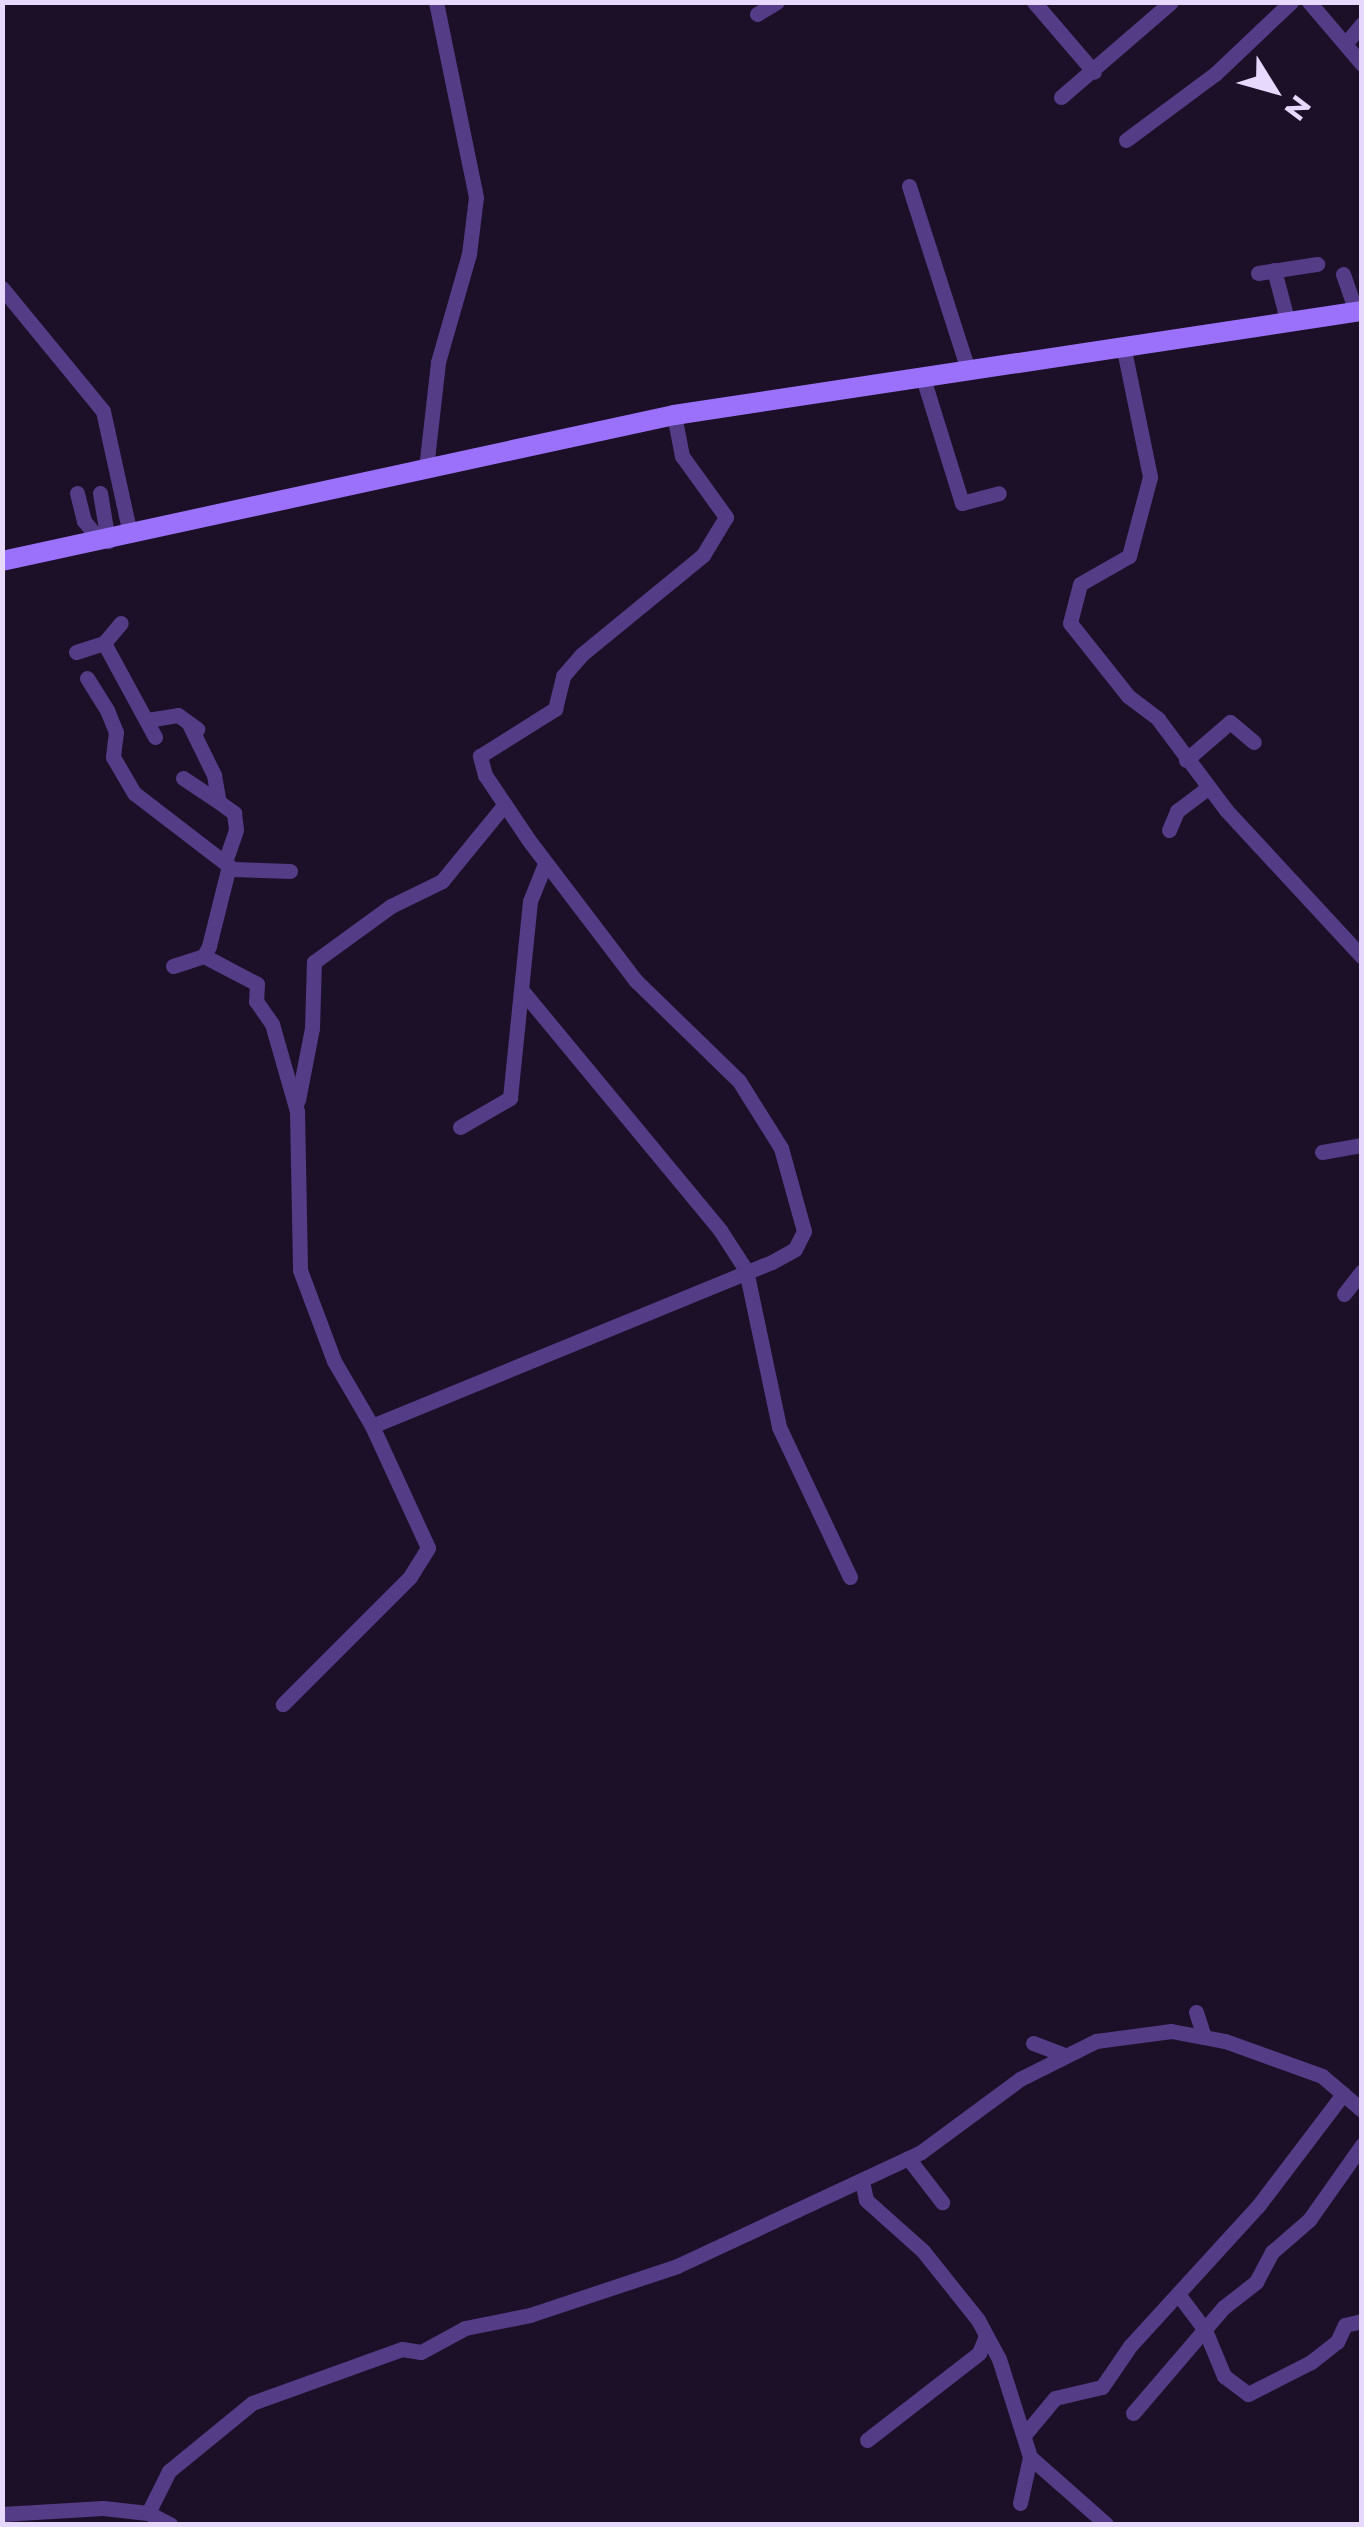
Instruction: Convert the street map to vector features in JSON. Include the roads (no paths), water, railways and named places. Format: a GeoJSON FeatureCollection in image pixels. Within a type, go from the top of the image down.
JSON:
{"type":"FeatureCollection","features":[{"type":"Feature","properties":{"kind":"street"},"geometry":{"type":"LineString","coordinates":[[426,468],[438,362],[469,254],[476,197],[436,2]]}},
{"type":"Feature","properties":{"kind":"street"},"geometry":{"type":"LineString","coordinates":[[758,14],[777,2]]}},
{"type":"Feature","properties":{"kind":"street"},"geometry":{"type":"LineString","coordinates":[[1034,2],[1094,72]]}},
{"type":"Feature","properties":{"kind":"street"},"geometry":{"type":"LineString","coordinates":[[1061,97],[1172,2]]}},
{"type":"Feature","properties":{"kind":"street"},"geometry":{"type":"LineString","coordinates":[[1126,140],[1215,74],[1291,2]]}},
{"type":"Feature","properties":{"kind":"street"},"geometry":{"type":"LineString","coordinates":[[1310,2],[1362,64]]}},
{"type":"Feature","properties":{"kind":"street"},"geometry":{"type":"LineString","coordinates":[[1346,42],[1362,24]]}},
{"type":"Feature","properties":{"kind":"street"},"geometry":{"type":"LineString","coordinates":[[908,186],[968,370]]}},
{"type":"Feature","properties":{"kind":"street"},"geometry":{"type":"LineString","coordinates":[[1288,323],[1266,271],[1317,264]]}},
{"type":"Feature","properties":{"kind":"street"},"geometry":{"type":"LineString","coordinates":[[2,562],[674,416],[1359,311],[1343,274]]}},
{"type":"Feature","properties":{"kind":"street"},"geometry":{"type":"LineString","coordinates":[[2,288],[103,411],[130,534]]}},
{"type":"Feature","properties":{"kind":"street"},"geometry":{"type":"LineString","coordinates":[[1124,350],[1150,477],[1129,556],[1080,584],[1068,616],[1208,788],[1362,957]]}},
{"type":"Feature","properties":{"kind":"street"},"geometry":{"type":"LineString","coordinates":[[923,378],[962,503],[999,493]]}},
{"type":"Feature","properties":{"kind":"street"},"geometry":{"type":"LineString","coordinates":[[372,1426],[795,1249],[804,1232],[780,1148],[739,1081],[636,981],[545,864],[504,804],[480,756],[555,708],[563,676],[580,655],[702,555],[726,517],[682,456],[674,416]]}},
{"type":"Feature","properties":{"kind":"street"},"geometry":{"type":"LineString","coordinates":[[78,493],[84,521],[95,534],[108,537]]}},
{"type":"Feature","properties":{"kind":"street"},"geometry":{"type":"LineString","coordinates":[[100,493],[108,537]]}},
{"type":"Feature","properties":{"kind":"street"},"geometry":{"type":"LineString","coordinates":[[76,652],[104,643],[121,623]]}},
{"type":"Feature","properties":{"kind":"street"},"geometry":{"type":"LineString","coordinates":[[104,643],[155,737]]}},
{"type":"Feature","properties":{"kind":"street"},"geometry":{"type":"LineString","coordinates":[[87,678],[112,721],[113,757],[134,794],[227,864],[262,874],[290,871]]}},
{"type":"Feature","properties":{"kind":"street"},"geometry":{"type":"LineString","coordinates":[[147,720],[178,715],[195,729],[214,775],[219,802]]}},
{"type":"Feature","properties":{"kind":"street"},"geometry":{"type":"LineString","coordinates":[[1186,760],[1230,722],[1254,742]]}},
{"type":"Feature","properties":{"kind":"street"},"geometry":{"type":"LineString","coordinates":[[183,778],[234,814],[236,830],[227,864],[223,910],[204,956]]}},
{"type":"Feature","properties":{"kind":"street"},"geometry":{"type":"LineString","coordinates":[[1168,830],[1178,812],[1208,788]]}},
{"type":"Feature","properties":{"kind":"street"},"geometry":{"type":"LineString","coordinates":[[283,1704],[410,1577],[428,1548],[372,1426],[334,1361],[300,1270],[296,1111],[312,1028],[314,962],[391,906],[442,881],[504,804]]}},
{"type":"Feature","properties":{"kind":"street"},"geometry":{"type":"LineString","coordinates":[[460,1127],[510,1098],[524,992],[530,901],[545,864]]}},
{"type":"Feature","properties":{"kind":"street"},"geometry":{"type":"LineString","coordinates":[[172,966],[204,956],[257,984],[256,1001],[272,1024],[296,1111]]}},
{"type":"Feature","properties":{"kind":"street"},"geometry":{"type":"LineString","coordinates":[[524,992],[720,1230],[746,1270],[779,1428],[850,1577]]}},
{"type":"Feature","properties":{"kind":"street"},"geometry":{"type":"LineString","coordinates":[[1322,1152],[1362,1145]]}},
{"type":"Feature","properties":{"kind":"street"},"geometry":{"type":"LineString","coordinates":[[1344,1294],[1362,1271]]}},
{"type":"Feature","properties":{"kind":"street"},"geometry":{"type":"LineString","coordinates":[[1196,2012],[1204,2037]]}},
{"type":"Feature","properties":{"kind":"street"},"geometry":{"type":"LineString","coordinates":[[148,2513],[158,2483],[252,2403],[402,2348],[421,2352],[465,2328],[641,2281],[908,2158],[1062,2054],[1125,2034],[1204,2037],[1322,2076],[1362,2110]]}},
{"type":"Feature","properties":{"kind":"street"},"geometry":{"type":"LineString","coordinates":[[1032,2043],[1062,2054]]}},
{"type":"Feature","properties":{"kind":"street"},"geometry":{"type":"LineString","coordinates":[[1025,2434],[1056,2398],[1102,2388],[1130,2346],[1258,2206],[1343,2094]]}},
{"type":"Feature","properties":{"kind":"street"},"geometry":{"type":"LineString","coordinates":[[1133,2413],[1205,2330],[1256,2282],[1272,2252],[1310,2220],[1362,2145]]}},
{"type":"Feature","properties":{"kind":"street"},"geometry":{"type":"LineString","coordinates":[[908,2158],[942,2202]]}},
{"type":"Feature","properties":{"kind":"street"},"geometry":{"type":"LineString","coordinates":[[862,2181],[866,2200],[935,2264],[986,2336],[1025,2434],[1030,2458],[1020,2503]]}},
{"type":"Feature","properties":{"kind":"street"},"geometry":{"type":"LineString","coordinates":[[1178,2294],[1205,2330],[1224,2376],[1248,2394],[1311,2362],[1336,2342],[1345,2325],[1362,2321]]}},
{"type":"Feature","properties":{"kind":"street"},"geometry":{"type":"LineString","coordinates":[[867,2440],[979,2352],[986,2336]]}},
{"type":"Feature","properties":{"kind":"street"},"geometry":{"type":"LineString","coordinates":[[1030,2458],[1106,2524]]}},
{"type":"Feature","properties":{"kind":"street"},"geometry":{"type":"LineString","coordinates":[[2,2514],[102,2508],[148,2513],[170,2524]]}}]}
